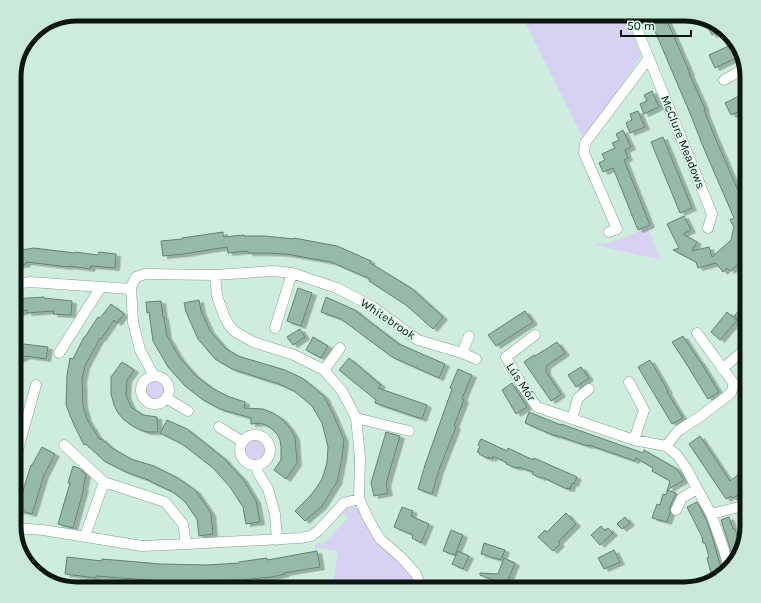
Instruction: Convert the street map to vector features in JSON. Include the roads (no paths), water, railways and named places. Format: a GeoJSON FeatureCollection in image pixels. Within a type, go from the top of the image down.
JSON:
{"type":"FeatureCollection","features":[{"type":"Feature","properties":{"kind":"street","name":"McClure Meadows"},"geometry":{"type":"LineString","coordinates":[[634,21],[712,214],[708,228]]}},
{"type":"Feature","properties":{"kind":"street"},"geometry":{"type":"LineString","coordinates":[[609,232],[617,229],[584,153],[585,142],[649,58]]}},
{"type":"Feature","properties":{"kind":"street"},"geometry":{"type":"LineString","coordinates":[[724,80],[739,71]]}},
{"type":"Feature","properties":{"kind":"street","name":"Whitebrook"},"geometry":{"type":"LineString","coordinates":[[131,289],[136,277],[146,274],[215,275],[274,270],[292,273],[337,288],[373,307],[418,340],[462,353],[476,359]]}},
{"type":"Feature","properties":{"kind":"street"},"geometry":{"type":"LineString","coordinates":[[275,328],[292,273]]}},
{"type":"Feature","properties":{"kind":"street"},"geometry":{"type":"LineString","coordinates":[[215,275],[217,296],[224,316],[234,331],[254,342],[294,355],[324,370],[342,391],[356,418],[360,457],[360,499],[369,520],[380,539],[402,558],[416,574],[419,582]]}},
{"type":"Feature","properties":{"kind":"street"},"geometry":{"type":"LineString","coordinates":[[21,283],[30,282],[131,289],[133,322],[140,350],[154,376]]}},
{"type":"Feature","properties":{"kind":"street"},"geometry":{"type":"LineString","coordinates":[[58,353],[101,287]]}},
{"type":"Feature","properties":{"kind":"street"},"geometry":{"type":"LineString","coordinates":[[697,333],[722,370],[734,384],[731,393],[701,416],[678,431],[666,446],[677,455],[686,468],[711,514],[727,561]]}},
{"type":"Feature","properties":{"kind":"street","name":"Lús Mór"},"geometry":{"type":"LineString","coordinates":[[535,335],[506,357],[523,387],[537,407],[634,440],[666,446]]}},
{"type":"Feature","properties":{"kind":"street"},"geometry":{"type":"LineString","coordinates":[[462,353],[468,336]]}},
{"type":"Feature","properties":{"kind":"street"},"geometry":{"type":"LineString","coordinates":[[324,370],[340,348]]}},
{"type":"Feature","properties":{"kind":"street"},"geometry":{"type":"LineString","coordinates":[[722,370],[740,353]]}},
{"type":"Feature","properties":{"kind":"street"},"geometry":{"type":"LineString","coordinates":[[159,376],[166,381],[169,390],[166,398],[163,402],[158,404],[145,401],[140,392],[140,387],[145,379],[159,376]]}},
{"type":"Feature","properties":{"kind":"street"},"geometry":{"type":"LineString","coordinates":[[629,382],[644,410],[634,440]]}},
{"type":"Feature","properties":{"kind":"street"},"geometry":{"type":"LineString","coordinates":[[21,439],[36,384]]}},
{"type":"Feature","properties":{"kind":"street"},"geometry":{"type":"LineString","coordinates":[[572,419],[578,398],[589,389]]}},
{"type":"Feature","properties":{"kind":"street"},"geometry":{"type":"LineString","coordinates":[[166,398],[188,411]]}},
{"type":"Feature","properties":{"kind":"street"},"geometry":{"type":"LineString","coordinates":[[356,418],[409,431]]}},
{"type":"Feature","properties":{"kind":"street"},"geometry":{"type":"LineString","coordinates":[[219,427],[243,442]]}},
{"type":"Feature","properties":{"kind":"street"},"geometry":{"type":"LineString","coordinates":[[250,436],[260,436],[268,443],[268,457],[265,461],[256,465],[247,462],[243,459],[240,450],[243,442],[250,436]]}},
{"type":"Feature","properties":{"kind":"street"},"geometry":{"type":"LineString","coordinates":[[64,445],[104,482],[165,502],[183,524],[186,544]]}},
{"type":"Feature","properties":{"kind":"street"},"geometry":{"type":"LineString","coordinates":[[256,465],[258,473],[268,489],[275,514],[277,540]]}},
{"type":"Feature","properties":{"kind":"street"},"geometry":{"type":"LineString","coordinates":[[85,536],[104,482]]}},
{"type":"Feature","properties":{"kind":"street"},"geometry":{"type":"LineString","coordinates":[[676,510],[682,498],[697,489]]}},
{"type":"Feature","properties":{"kind":"street"},"geometry":{"type":"LineString","coordinates":[[21,528],[85,536],[142,546],[300,538],[311,536],[320,530],[344,503],[360,499]]}},
{"type":"Feature","properties":{"kind":"street"},"geometry":{"type":"LineString","coordinates":[[711,514],[740,507]]}}]}
